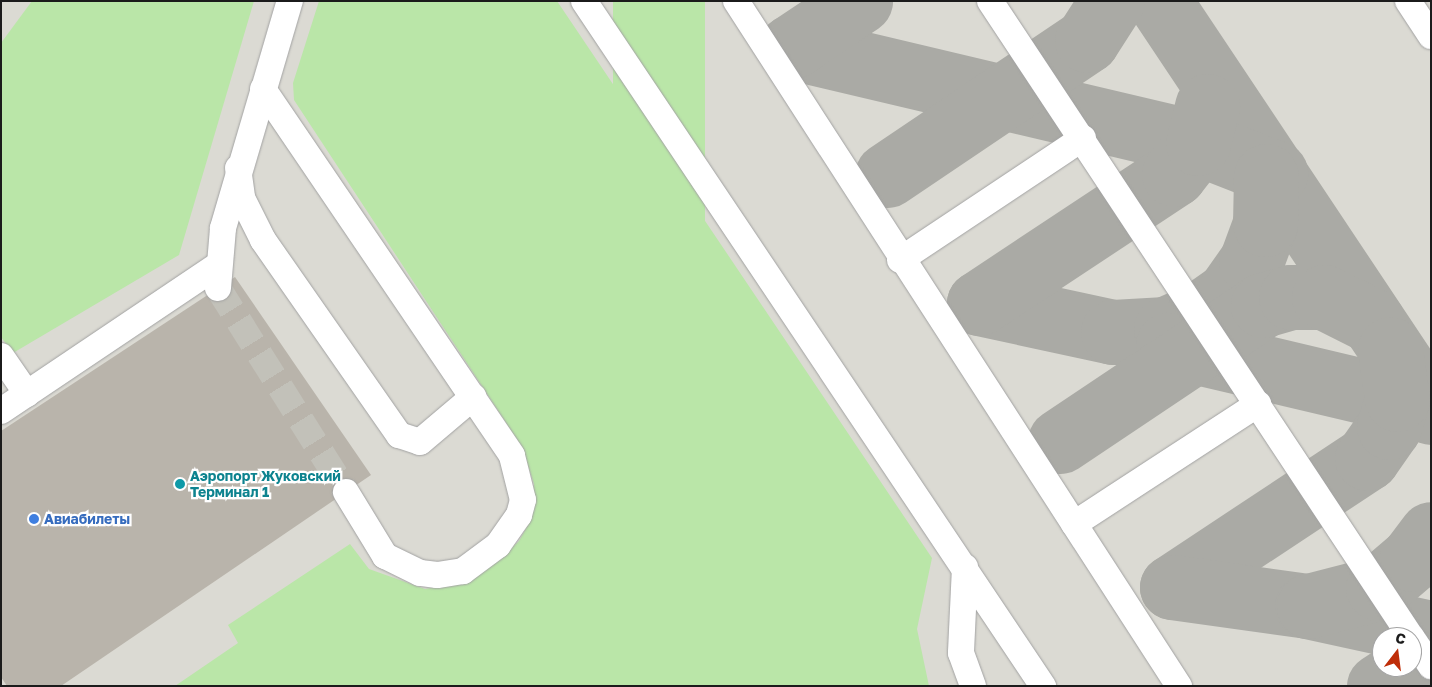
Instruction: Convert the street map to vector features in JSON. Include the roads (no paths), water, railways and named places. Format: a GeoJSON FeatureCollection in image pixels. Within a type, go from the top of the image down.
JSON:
{"type":"FeatureCollection","features":[{"type":"Feature","properties":{"kind":"lane"},"geometry":{"type":"LineString","coordinates":[[1,411],[218,276],[238,168],[290,1]]}},
{"type":"Feature","properties":{"kind":"lane"},"geometry":{"type":"LineString","coordinates":[[584,1],[1043,686]]}},
{"type":"Feature","properties":{"kind":"lane"},"geometry":{"type":"LineString","coordinates":[[736,1],[900,260],[1179,686]]}},
{"type":"Feature","properties":{"kind":"lane"},"geometry":{"type":"LineString","coordinates":[[990,1],[1083,138],[1404,627]]}},
{"type":"Feature","properties":{"kind":"lane"},"geometry":{"type":"LineString","coordinates":[[1408,1],[1431,36]]}},
{"type":"Feature","properties":{"kind":"lane"},"geometry":{"type":"LineString","coordinates":[[263,89],[512,456],[523,500],[519,515],[498,545],[483,558],[463,571],[437,574],[404,567],[386,556],[346,492]]}},
{"type":"Feature","properties":{"kind":"lane"},"geometry":{"type":"LineString","coordinates":[[900,260],[1083,138]]}},
{"type":"Feature","properties":{"kind":"lane"},"geometry":{"type":"LineString","coordinates":[[238,168],[242,198],[263,240],[399,435],[420,442],[473,397]]}},
{"type":"Feature","properties":{"kind":"lane"},"geometry":{"type":"LineString","coordinates":[[1,356],[27,394]]}},
{"type":"Feature","properties":{"kind":"lane"},"geometry":{"type":"LineString","coordinates":[[1074,524],[1258,404]]}},
{"type":"Feature","properties":{"kind":"lane"},"geometry":{"type":"LineString","coordinates":[[965,567],[961,653],[973,686]]}},
{"type":"Feature","properties":{"kind":"lane"},"geometry":{"type":"LineString","coordinates":[[1422,653],[1431,666]]}},
{"type":"Feature","properties":{"kind":"tunnel"},"geometry":{"type":"LineString","coordinates":[[218,288],[346,492]]}},
{"type":"Feature","properties":{"kind":"place","name":"Аэропорт Жуковский Терминал 1"},"geometry":{"type":"Point","coordinates":[180,484]}},
{"type":"Feature","properties":{"kind":"place","name":"Авиабилеты"},"geometry":{"type":"Point","coordinates":[34,519]}}]}
